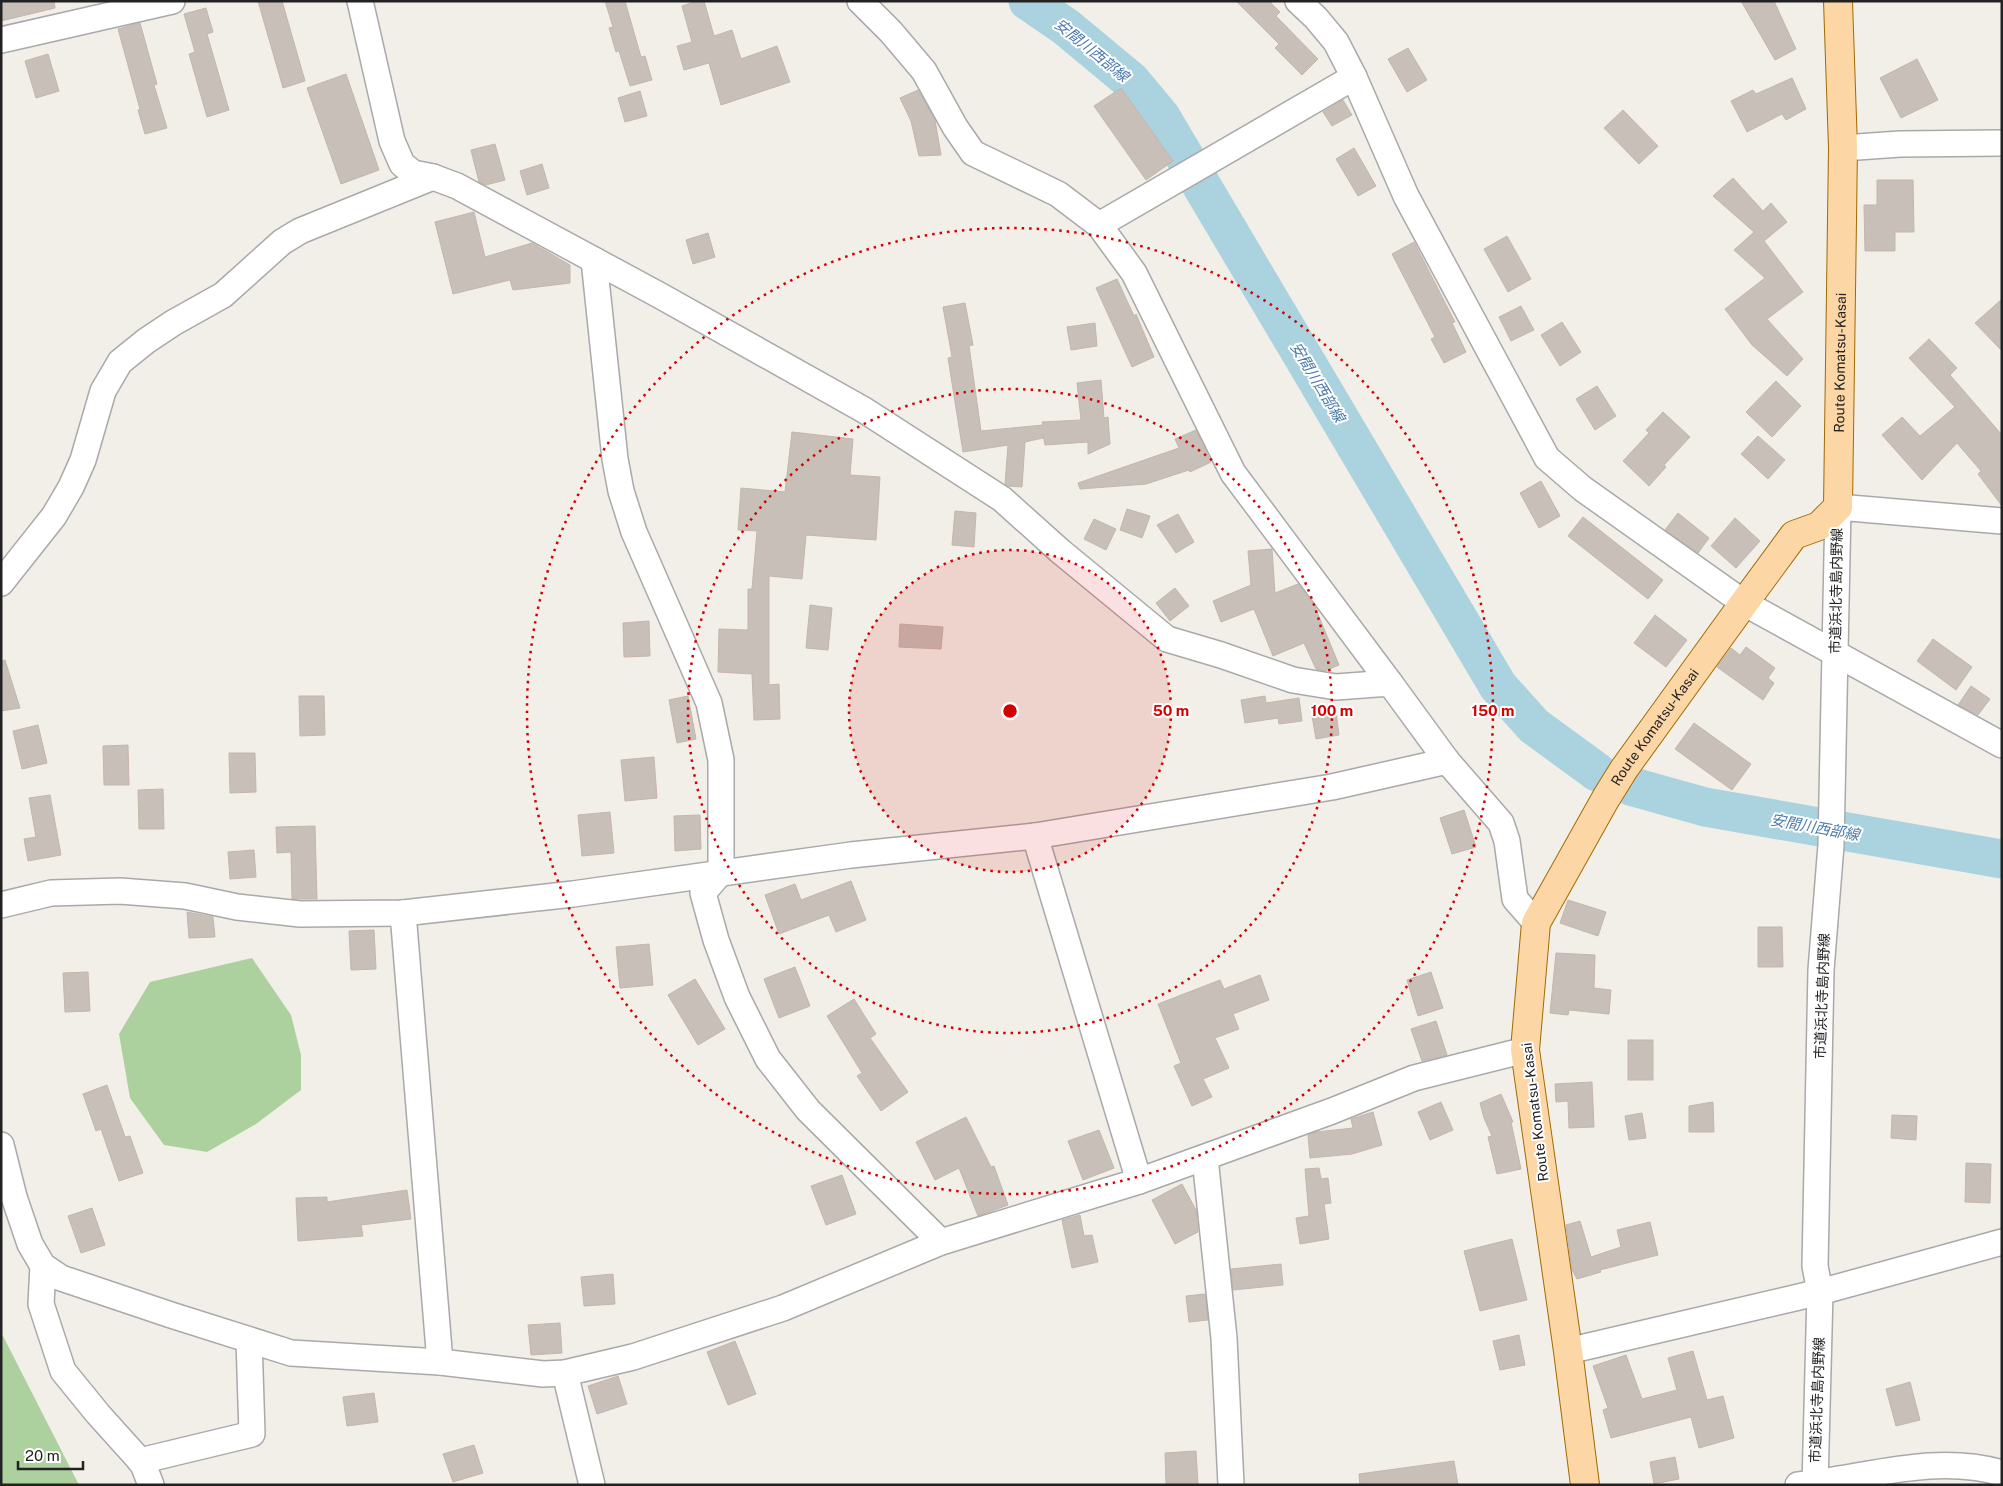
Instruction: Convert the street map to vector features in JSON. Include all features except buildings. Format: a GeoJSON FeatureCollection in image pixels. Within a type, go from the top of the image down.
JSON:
{"type":"FeatureCollection","features":[{"type":"Feature","properties":{"kind":"main road","name":"Route Komatsu-Kasai"},"geometry":{"type":"LineString","coordinates":[[1585,1485],[1568,1350],[1525,1050],[1536,923],[1624,769],[1744,603],[1794,535],[1819,526],[1838,506],[1843,148],[1838,1]]}},
{"type":"Feature","properties":{"kind":"street"},"geometry":{"type":"LineString","coordinates":[[1,40],[172,1]]}},
{"type":"Feature","properties":{"kind":"street"},"geometry":{"type":"LineString","coordinates":[[360,1],[392,141],[402,164],[414,173],[433,177],[457,186],[864,410],[1002,499],[1060,551],[1167,639],[1221,655],[1292,680],[1336,687],[1390,683]]}},
{"type":"Feature","properties":{"kind":"street"},"geometry":{"type":"LineString","coordinates":[[860,1],[891,32],[924,71],[955,128],[973,153],[1058,194],[1098,225],[1134,273],[1233,473],[1447,761],[1501,823],[1507,841],[1515,899],[1536,923]]}},
{"type":"Feature","properties":{"kind":"street"},"geometry":{"type":"LineString","coordinates":[[1298,1],[1316,18],[1336,42],[1406,196],[1547,458],[1583,489],[1744,603],[2002,746]]}},
{"type":"Feature","properties":{"kind":"street"},"geometry":{"type":"LineString","coordinates":[[1098,225],[1354,78]]}},
{"type":"Feature","properties":{"kind":"street"},"geometry":{"type":"LineString","coordinates":[[1843,148],[1900,144],[2002,143]]}},
{"type":"Feature","properties":{"kind":"street"},"geometry":{"type":"LineString","coordinates":[[1,583],[54,516],[71,488],[83,460],[104,391],[120,362],[146,341],[173,323],[223,295],[282,242],[300,231],[433,177]]}},
{"type":"Feature","properties":{"kind":"street"},"geometry":{"type":"LineString","coordinates":[[594,260],[621,491],[634,532],[709,704],[721,760],[721,872],[703,894],[716,940],[737,996],[768,1059],[808,1110],[941,1242]]}},
{"type":"Feature","properties":{"kind":"street"},"geometry":{"type":"LineString","coordinates":[[1838,506],[2001,520]]}},
{"type":"Feature","properties":{"kind":"street","name":"市道浜北寺島内野線"},"geometry":{"type":"LineString","coordinates":[[1809,1484],[1820,1292],[1815,1266],[1821,970],[1831,845],[1838,506]]}},
{"type":"Feature","properties":{"kind":"street"},"geometry":{"type":"LineString","coordinates":[[1,905],[51,893],[120,891],[185,896],[237,907],[300,914],[403,913],[573,894],[852,855],[1035,836],[1332,787],[1447,761]]}},
{"type":"Feature","properties":{"kind":"street"},"geometry":{"type":"LineString","coordinates":[[1035,836],[1139,1181]]}},
{"type":"Feature","properties":{"kind":"street"},"geometry":{"type":"LineString","coordinates":[[403,913],[440,1362]]}},
{"type":"Feature","properties":{"kind":"street"},"geometry":{"type":"LineString","coordinates":[[1,1145],[8,1198],[43,1266],[61,1278],[291,1353],[440,1362],[543,1374],[565,1373],[633,1356],[783,1308],[941,1242],[1139,1181],[1332,1112],[1414,1078],[1525,1050]]}},
{"type":"Feature","properties":{"kind":"street"},"geometry":{"type":"LineString","coordinates":[[1205,1158],[1224,1338],[1231,1485]]}},
{"type":"Feature","properties":{"kind":"street"},"geometry":{"type":"LineString","coordinates":[[1568,1350],[1820,1292],[2002,1242]]}},
{"type":"Feature","properties":{"kind":"street"},"geometry":{"type":"LineString","coordinates":[[43,1266],[42,1304],[63,1371],[140,1461],[152,1485]]}},
{"type":"Feature","properties":{"kind":"street"},"geometry":{"type":"LineString","coordinates":[[140,1461],[252,1434],[249,1340]]}},
{"type":"Feature","properties":{"kind":"street"},"geometry":{"type":"LineString","coordinates":[[565,1373],[592,1485]]}},
{"type":"Feature","properties":{"kind":"street"},"geometry":{"type":"LineString","coordinates":[[1809,1484],[1921,1466],[1984,1468],[2002,1473]]}},
{"type":"Feature","properties":{"kind":"green space"},"geometry":{"type":"Polygon","coordinates":[[[252,958],[291,1015],[301,1055],[301,1090],[256,1124],[207,1152],[164,1145],[130,1098],[119,1034],[150,982],[252,958]]]}},
{"type":"Feature","properties":{"kind":"green space"},"geometry":{"type":"Polygon","coordinates":[[[1,1334],[3,1336],[79,1485],[1,1485],[1,1334]]]}},
{"type":"Feature","properties":{"kind":"waterway","name":"安間川西部線"},"geometry":{"type":"LineString","coordinates":[[1028,1],[1066,27],[1131,81],[1161,117],[1498,686],[1534,726],[1597,772]]}},
{"type":"Feature","properties":{"kind":"waterway","name":"安間川西部線"},"geometry":{"type":"LineString","coordinates":[[1630,786],[1705,807],[2002,859]]}}]}
